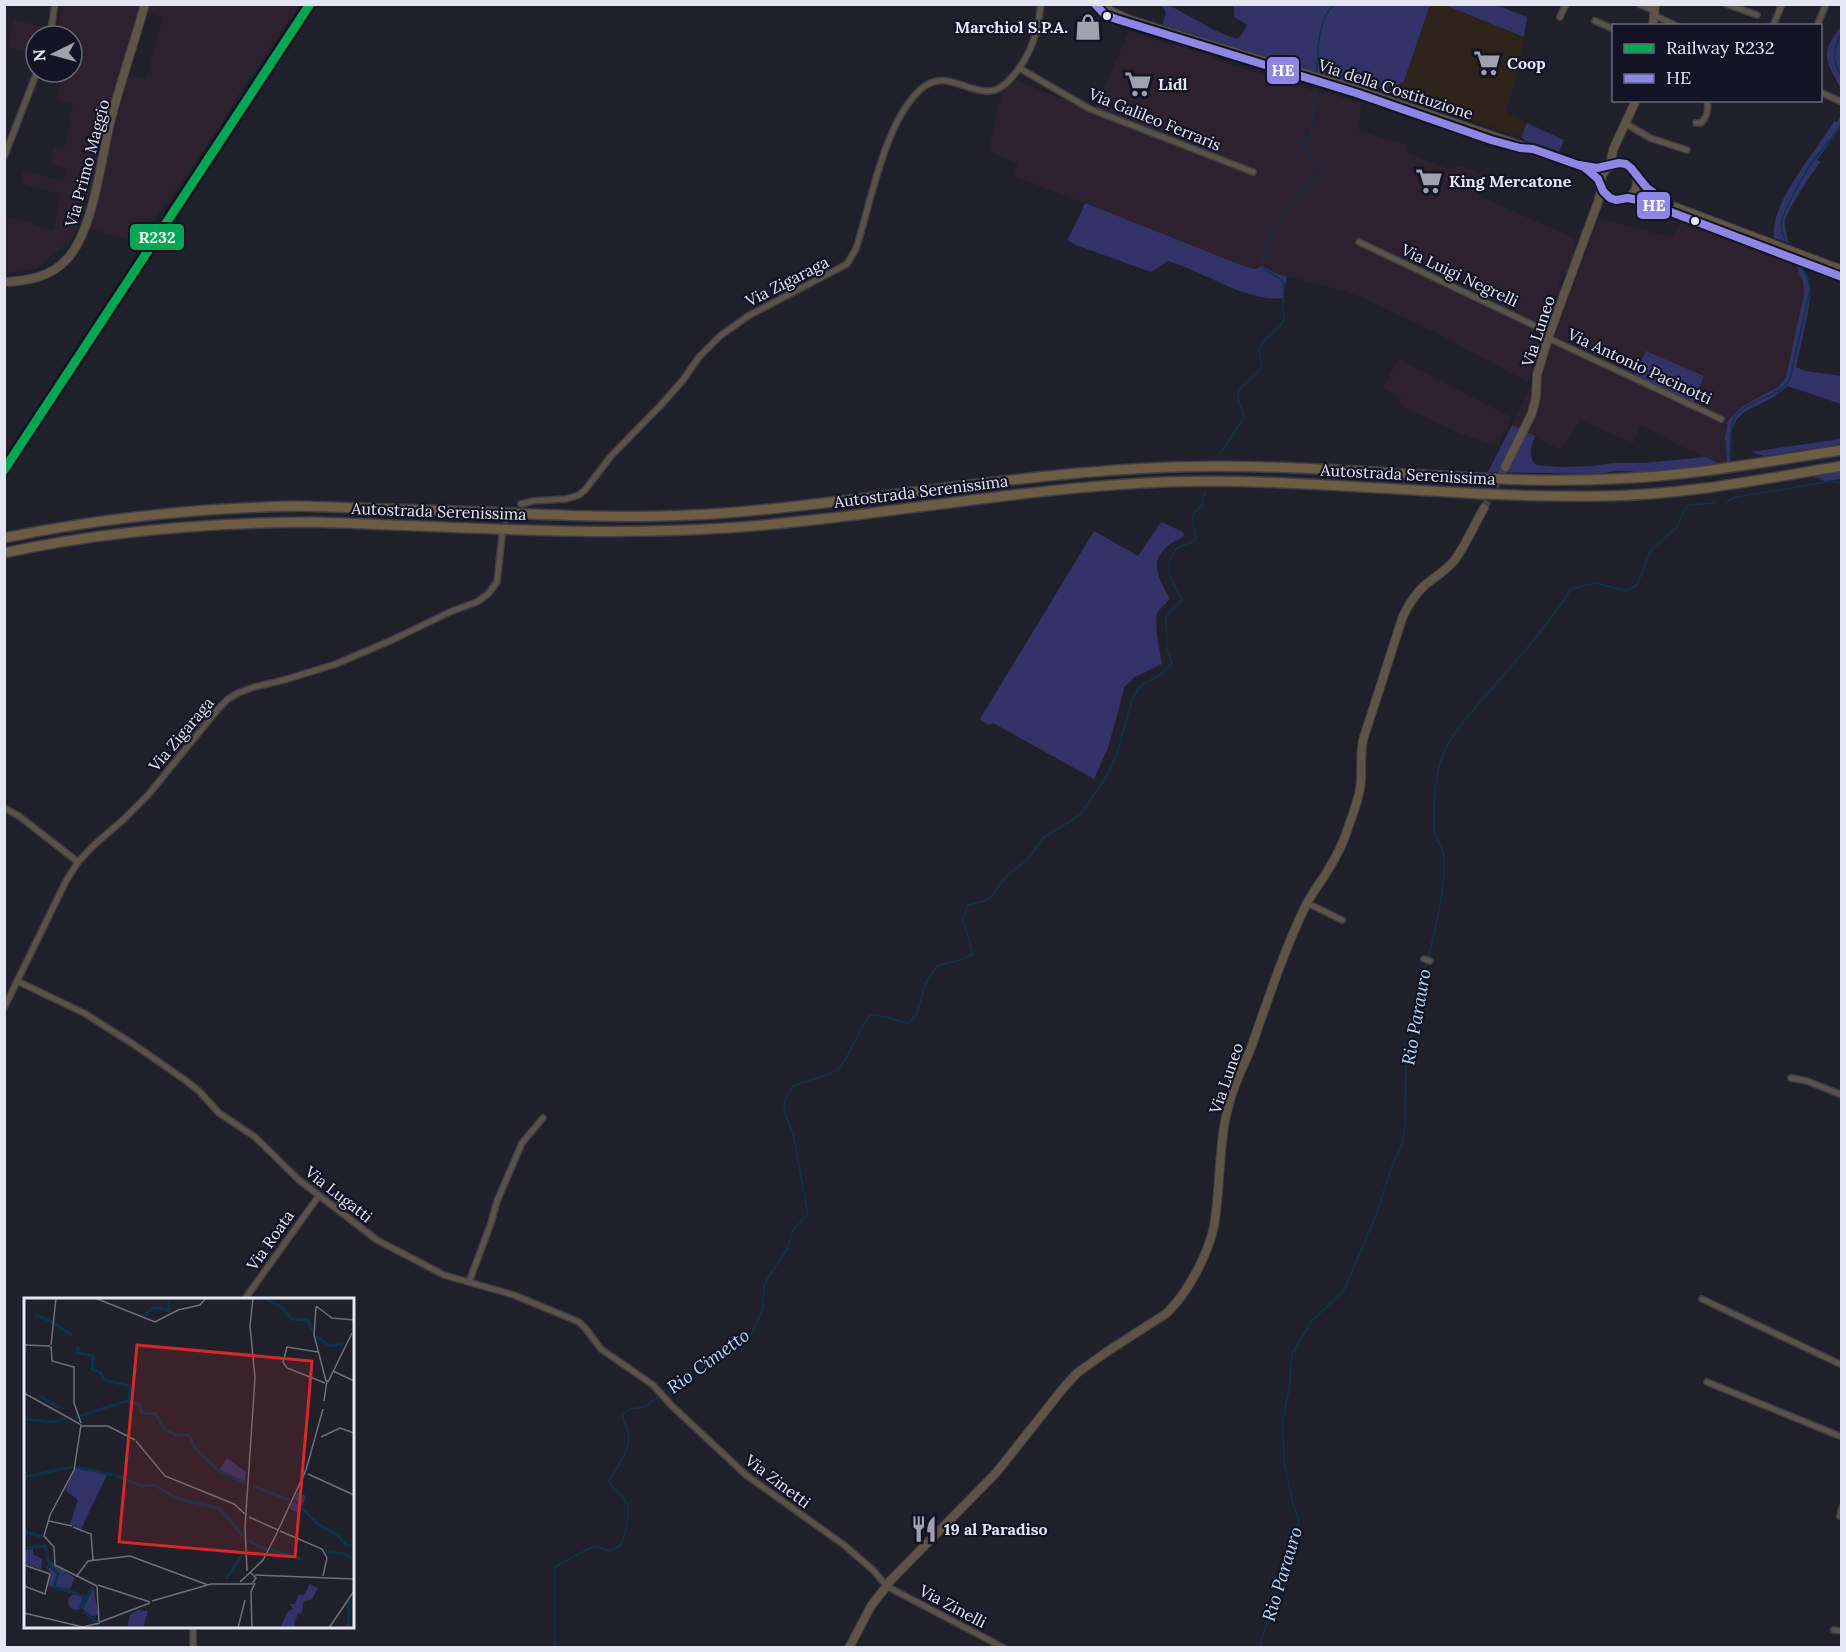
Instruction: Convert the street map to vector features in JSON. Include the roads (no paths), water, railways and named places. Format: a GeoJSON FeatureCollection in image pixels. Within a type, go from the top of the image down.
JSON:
{"type":"FeatureCollection","features":[{"type":"Feature","properties":{"kind":"highway","name":"Autostrada Serenissima"},"geometry":{"type":"LineString","coordinates":[[4,538],[93,522],[202,510],[298,506],[544,515],[676,515],[725,513],[837,502],[998,481],[1113,470],[1245,466],[1532,480],[1609,479],[1689,473],[1842,450]]}},
{"type":"Feature","properties":{"kind":"highway","name":"Autostrada Serenissima"},"geometry":{"type":"LineString","coordinates":[[4,553],[120,534],[205,526],[310,522],[557,530],[674,530],[786,523],[1001,496],[1127,484],[1203,481],[1273,482],[1533,496],[1608,496],[1687,489],[1842,466]]}},
{"type":"Feature","properties":{"kind":"street"},"geometry":{"type":"LineString","coordinates":[[52,24],[55,4]]}},
{"type":"Feature","properties":{"kind":"street","name":"Via Primo Maggio"},"geometry":{"type":"LineString","coordinates":[[4,282],[24,281],[60,266],[80,240],[102,164],[111,120],[145,4]]}},
{"type":"Feature","properties":{"kind":"street","name":"Via della Costituzione"},"geometry":{"type":"LineString","coordinates":[[1096,4],[1128,19],[1321,78],[1584,167],[1592,172],[1601,185]]}},
{"type":"Feature","properties":{"kind":"street"},"geometry":{"type":"LineString","coordinates":[[1560,17],[1566,4]]}},
{"type":"Feature","properties":{"kind":"street"},"geometry":{"type":"LineString","coordinates":[[1639,4],[1655,10],[1674,24]]}},
{"type":"Feature","properties":{"kind":"street"},"geometry":{"type":"LineString","coordinates":[[1726,4],[1757,15]]}},
{"type":"Feature","properties":{"kind":"street"},"geometry":{"type":"LineString","coordinates":[[1774,24],[1782,4]]}},
{"type":"Feature","properties":{"kind":"street"},"geometry":{"type":"LineString","coordinates":[[1818,24],[1826,4]]}},
{"type":"Feature","properties":{"kind":"street","name":"Via Zigaraga"},"geometry":{"type":"LineString","coordinates":[[521,504],[566,499],[579,495],[611,456],[661,405],[699,357],[720,336],[748,316],[847,264],[856,249],[890,139],[904,111],[920,91],[932,82],[948,81],[984,91],[1003,86],[1019,68],[1033,42],[1041,5]]}},
{"type":"Feature","properties":{"kind":"street"},"geometry":{"type":"LineString","coordinates":[[1595,21],[1612,28]]}},
{"type":"Feature","properties":{"kind":"street","name":"Via Galileo Ferraris"},"geometry":{"type":"LineString","coordinates":[[1019,68],[1090,109],[1253,172]]}},
{"type":"Feature","properties":{"kind":"street"},"geometry":{"type":"LineString","coordinates":[[4,157],[32,84]]}},
{"type":"Feature","properties":{"kind":"street"},"geometry":{"type":"LineString","coordinates":[[1822,92],[1842,102]]}},
{"type":"Feature","properties":{"kind":"street"},"geometry":{"type":"LineString","coordinates":[[1635,102],[1615,144],[1608,167],[1603,173],[1601,185],[1605,194],[1612,198],[1622,200],[1628,198],[1678,208]]}},
{"type":"Feature","properties":{"kind":"street"},"geometry":{"type":"LineString","coordinates":[[1696,123],[1701,123],[1705,119],[1707,102]]}},
{"type":"Feature","properties":{"kind":"street"},"geometry":{"type":"LineString","coordinates":[[1625,123],[1650,138],[1687,150]]}},
{"type":"Feature","properties":{"kind":"street"},"geometry":{"type":"LineString","coordinates":[[1615,144],[1616,156],[1620,163]]}},
{"type":"Feature","properties":{"kind":"street"},"geometry":{"type":"LineString","coordinates":[[1608,167],[1620,163],[1631,167],[1637,177],[1657,196],[1678,208],[1842,270]]}},
{"type":"Feature","properties":{"kind":"street","name":"Via della Costituzione"},"geometry":{"type":"LineString","coordinates":[[1584,167],[1608,167]]}},
{"type":"Feature","properties":{"kind":"street"},"geometry":{"type":"LineString","coordinates":[[1628,198],[1636,189],[1637,177]]}},
{"type":"Feature","properties":{"kind":"street","name":"Via Luneo"},"geometry":{"type":"LineString","coordinates":[[1505,466],[1532,413],[1536,397],[1537,375],[1549,335],[1598,202],[1601,185]]}},
{"type":"Feature","properties":{"kind":"street"},"geometry":{"type":"LineString","coordinates":[[1598,202],[1612,198]]}},
{"type":"Feature","properties":{"kind":"street","name":"Via Luigi Negrelli"},"geometry":{"type":"LineString","coordinates":[[1359,242],[1549,335]]}},
{"type":"Feature","properties":{"kind":"street","name":"Via Antonio Pacinotti"},"geometry":{"type":"LineString","coordinates":[[1549,335],[1721,418]]}},
{"type":"Feature","properties":{"kind":"street","name":"Via Luneo"},"geometry":{"type":"LineString","coordinates":[[849,1647],[871,1606],[887,1585],[996,1473],[1071,1380],[1108,1351],[1167,1313],[1183,1295],[1199,1266],[1214,1227],[1224,1129],[1233,1088],[1246,1061],[1282,961],[1307,903],[1336,857],[1349,826],[1361,782],[1360,760],[1363,740],[1403,616],[1410,602],[1419,592],[1453,562],[1484,507]]}},
{"type":"Feature","properties":{"kind":"street","name":"Via Zigaraga"},"geometry":{"type":"LineString","coordinates":[[4,1008],[66,881],[78,862],[148,795],[219,708],[238,693],[336,664],[422,627],[452,611],[477,602],[488,594],[497,582],[502,536]]}},
{"type":"Feature","properties":{"kind":"street"},"geometry":{"type":"LineString","coordinates":[[4,808],[19,816],[78,862]]}},
{"type":"Feature","properties":{"kind":"street"},"geometry":{"type":"LineString","coordinates":[[1307,903],[1342,920]]}},
{"type":"Feature","properties":{"kind":"street","name":"Via Lugatti"},"geometry":{"type":"LineString","coordinates":[[17,981],[84,1012],[185,1080],[200,1091],[219,1113],[255,1137],[283,1167],[318,1197],[377,1240],[456,1280],[514,1295],[575,1320],[586,1329],[601,1349],[641,1376],[661,1394]]}},
{"type":"Feature","properties":{"kind":"street"},"geometry":{"type":"LineString","coordinates":[[1791,1078],[1807,1081],[1842,1095]]}},
{"type":"Feature","properties":{"kind":"street"},"geometry":{"type":"LineString","coordinates":[[469,1282],[497,1201],[522,1143],[543,1118]]}},
{"type":"Feature","properties":{"kind":"street","name":"Via Roata"},"geometry":{"type":"LineString","coordinates":[[245,1298],[318,1197]]}},
{"type":"Feature","properties":{"kind":"street"},"geometry":{"type":"LineString","coordinates":[[1702,1299],[1842,1365]]}},
{"type":"Feature","properties":{"kind":"street"},"geometry":{"type":"LineString","coordinates":[[1707,1382],[1842,1437]]}},
{"type":"Feature","properties":{"kind":"street","name":"Via Zinetti"},"geometry":{"type":"LineString","coordinates":[[661,1394],[746,1475],[844,1545],[887,1585]]}},
{"type":"Feature","properties":{"kind":"street"},"geometry":{"type":"LineString","coordinates":[[1840,1516],[1842,1507]]}},
{"type":"Feature","properties":{"kind":"street","name":"Via Zinelli"},"geometry":{"type":"LineString","coordinates":[[887,1585],[1004,1647]]}},
{"type":"Feature","properties":{"kind":"street"},"geometry":{"type":"LineString","coordinates":[[193,1628],[193,1647]]}},
{"type":"Feature","properties":{"kind":"street"},"geometry":{"type":"LineString","coordinates":[[1834,1630],[1842,1631]]}},
{"type":"Feature","properties":{"kind":"waterway"},"geometry":{"type":"LineString","coordinates":[[1317,74],[1321,28],[1328,11],[1334,4]]}},
{"type":"Feature","properties":{"kind":"waterway","name":"Rio Parauro"},"geometry":{"type":"LineString","coordinates":[[1842,33],[1836,44],[1834,55],[1836,66],[1842,76]]}},
{"type":"Feature","properties":{"kind":"waterway"},"geometry":{"type":"LineString","coordinates":[[1220,454],[1244,417],[1238,398],[1239,390],[1259,371],[1261,366],[1259,348],[1285,318],[1284,283],[1265,269],[1262,259],[1275,228],[1289,206],[1300,192],[1312,184],[1317,177],[1316,168],[1304,143],[1311,134],[1317,81]]}},
{"type":"Feature","properties":{"kind":"waterway","name":"Rio Parauro"},"geometry":{"type":"LineString","coordinates":[[1789,248],[1781,229],[1785,213],[1812,162],[1842,124]]}},
{"type":"Feature","properties":{"kind":"waterway","name":"Rio Parauro"},"geometry":{"type":"LineString","coordinates":[[1729,455],[1732,425],[1738,413],[1785,386],[1790,379],[1810,290],[1809,281],[1803,269]]}},
{"type":"Feature","properties":{"kind":"waterway"},"geometry":{"type":"LineString","coordinates":[[1726,502],[1736,497],[1832,481],[1842,484]]}},
{"type":"Feature","properties":{"kind":"waterway","name":"Rio Cimetto"},"geometry":{"type":"LineString","coordinates":[[662,1393],[684,1375],[700,1369],[718,1352],[751,1334],[763,1307],[764,1284],[787,1249],[793,1230],[808,1214],[793,1134],[784,1111],[785,1100],[793,1086],[828,1075],[838,1069],[870,1015],[909,1023],[917,1013],[926,982],[937,966],[973,954],[963,919],[968,905],[990,898],[1007,875],[1027,860],[1043,838],[1080,815],[1108,774],[1117,754],[1132,700],[1142,685],[1163,673],[1172,663],[1167,648],[1166,616],[1182,600],[1170,578],[1170,561],[1176,549],[1196,539],[1192,515],[1202,506],[1205,491]]}},
{"type":"Feature","properties":{"kind":"waterway","name":"Rio Parauro"},"geometry":{"type":"LineString","coordinates":[[1428,958],[1444,879],[1443,852],[1435,835],[1434,820],[1435,791],[1446,747],[1465,720],[1520,657],[1571,589],[1595,583],[1626,591],[1637,585],[1651,550],[1676,528],[1686,508],[1690,505],[1713,503],[1715,500]]}},
{"type":"Feature","properties":{"kind":"waterway","name":"Rio Parauro"},"geometry":{"type":"LineString","coordinates":[[1259,1648],[1299,1520],[1293,1504],[1284,1462],[1283,1420],[1292,1354],[1311,1322],[1344,1290],[1376,1215],[1392,1166],[1402,1145],[1405,1125],[1406,1056],[1419,1006],[1426,963]]}},
{"type":"Feature","properties":{"kind":"waterway","name":"Rio Cimetto"},"geometry":{"type":"LineString","coordinates":[[555,1648],[555,1567],[596,1546],[609,1551],[621,1545],[628,1519],[628,1506],[609,1481],[628,1445],[629,1439],[623,1415],[630,1409],[645,1407],[659,1396]]}},
{"type":"Feature","properties":{"kind":"tunnel"},"geometry":{"type":"LineString","coordinates":[[1484,508],[1505,467]]}},
{"type":"Feature","properties":{"kind":"tunnel"},"geometry":{"type":"LineString","coordinates":[[503,531],[507,518],[521,504]]}},
{"type":"Feature","properties":{"kind":"rail line","name":"R232"},"geometry":{"type":"LineString","coordinates":[[4,470],[310,4]]}},
{"type":"Feature","properties":{"kind":"place","name":"Marchiol S.P.A."},"geometry":{"type":"Point","coordinates":[1088,27]}},
{"type":"Feature","properties":{"kind":"place","name":"Coop"},"geometry":{"type":"Point","coordinates":[1487,63]}},
{"type":"Feature","properties":{"kind":"place","name":"Lidl"},"geometry":{"type":"Point","coordinates":[1138,84]}},
{"type":"Feature","properties":{"kind":"place","name":"King Mercatone"},"geometry":{"type":"Point","coordinates":[1429,181]}},
{"type":"Feature","properties":{"kind":"place","name":"19 al Paradiso"},"geometry":{"type":"Point","coordinates":[924,1529]}}]}
